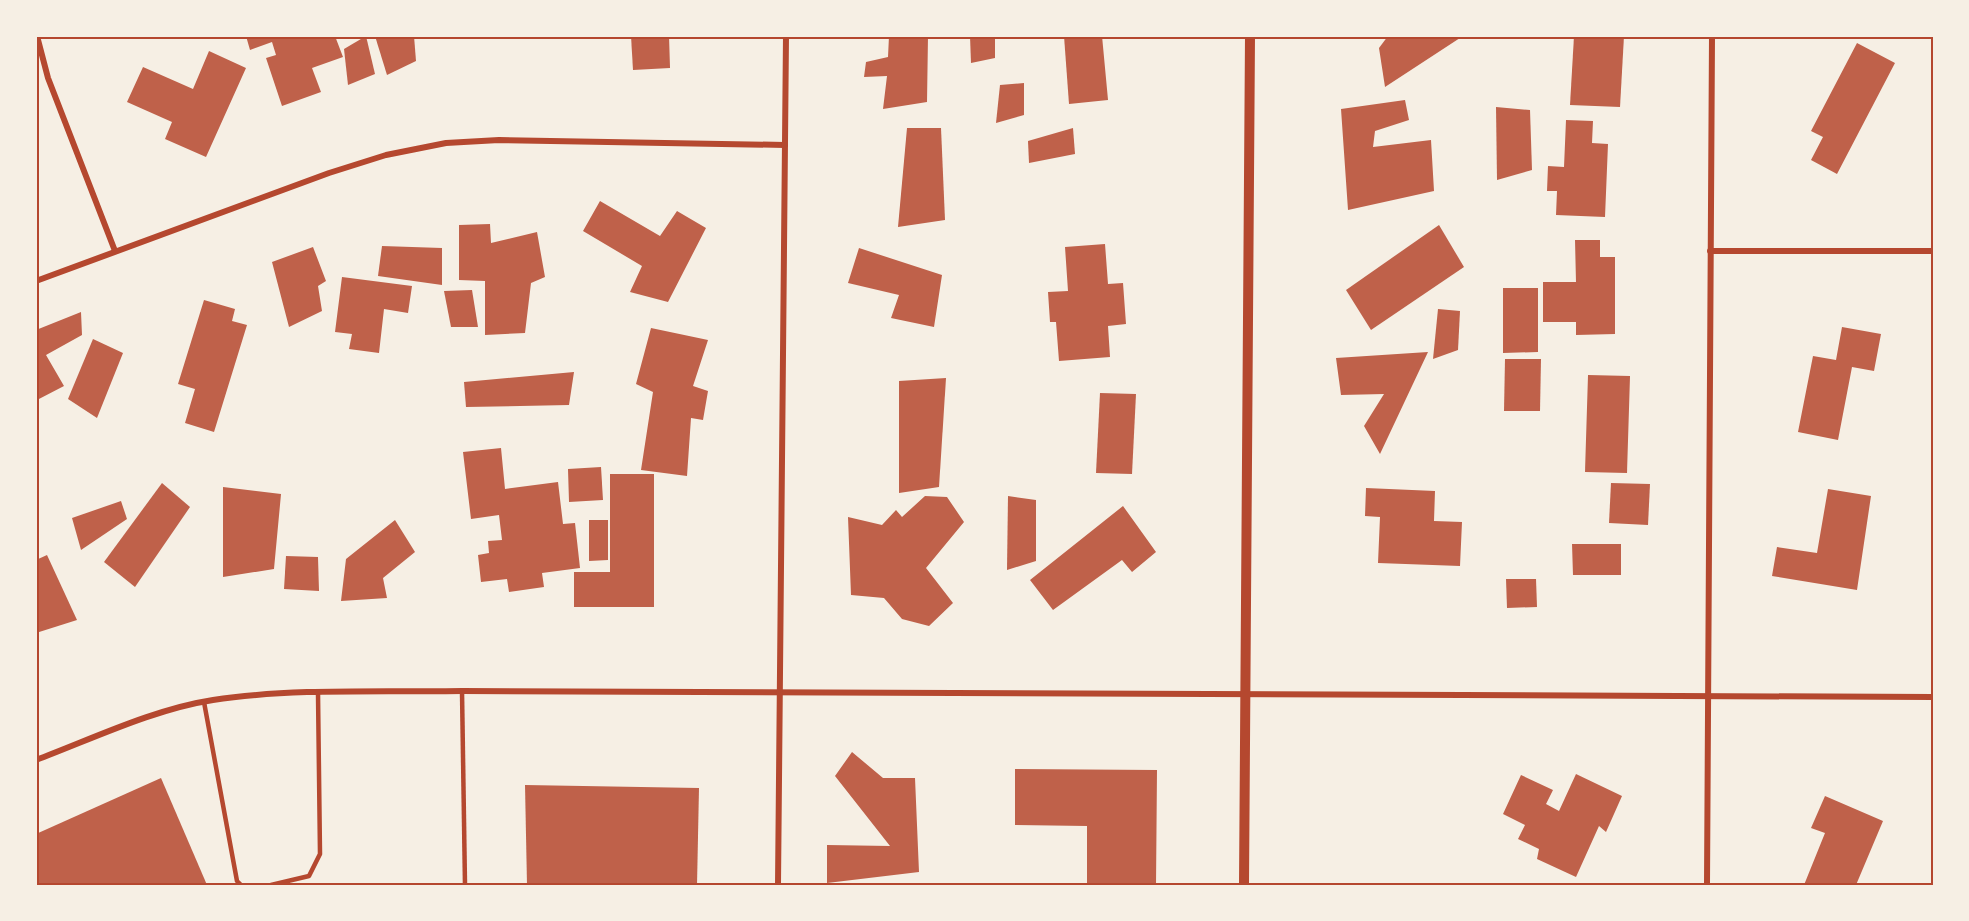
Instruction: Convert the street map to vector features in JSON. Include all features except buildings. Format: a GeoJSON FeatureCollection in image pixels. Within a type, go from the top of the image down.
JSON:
{"type":"FeatureCollection","features":[{"type":"Feature","properties":{"kind":"street"},"geometry":{"type":"LineString","coordinates":[[38,36],[48,78],[115,251]]}},
{"type":"Feature","properties":{"kind":"street"},"geometry":{"type":"LineString","coordinates":[[778,885],[786,36]]}},
{"type":"Feature","properties":{"kind":"street"},"geometry":{"type":"LineString","coordinates":[[1244,885],[1250,36]]}},
{"type":"Feature","properties":{"kind":"street"},"geometry":{"type":"LineString","coordinates":[[1707,885],[1712,36]]}},
{"type":"Feature","properties":{"kind":"street"},"geometry":{"type":"LineString","coordinates":[[36,280],[338,170],[386,155],[446,143],[499,140],[785,144]]}},
{"type":"Feature","properties":{"kind":"street"},"geometry":{"type":"LineString","coordinates":[[1710,251],[1933,251]]}},
{"type":"Feature","properties":{"kind":"street"},"geometry":{"type":"LineString","coordinates":[[36,760],[178,708],[204,702],[318,693],[462,690],[1933,697]]}},
{"type":"Feature","properties":{"kind":"lane"},"geometry":{"type":"LineString","coordinates":[[462,690],[465,885]]}},
{"type":"Feature","properties":{"kind":"lane"},"geometry":{"type":"LineString","coordinates":[[272,885],[309,876],[320,854],[318,693]]}},
{"type":"Feature","properties":{"kind":"lane"},"geometry":{"type":"LineString","coordinates":[[204,702],[237,881],[242,885]]}}]}
